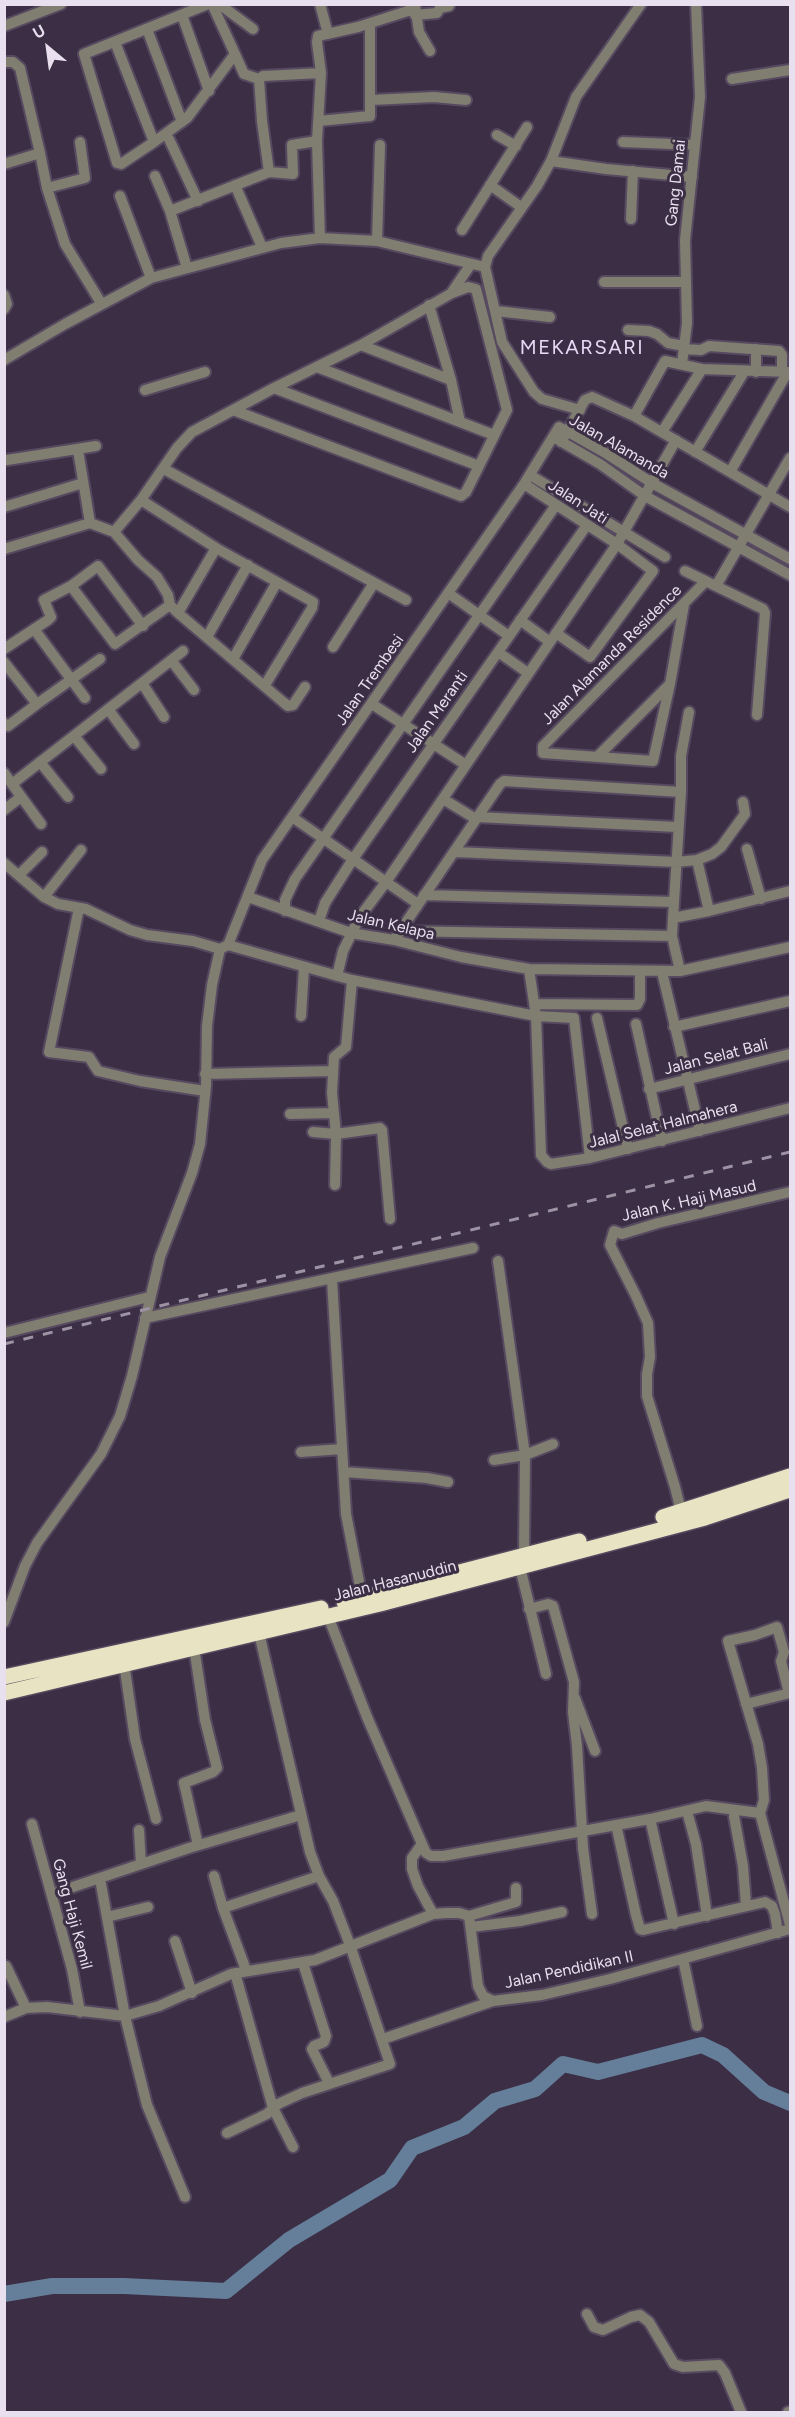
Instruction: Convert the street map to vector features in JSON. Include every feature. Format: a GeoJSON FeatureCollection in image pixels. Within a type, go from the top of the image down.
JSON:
{"type":"FeatureCollection","features":[{"type":"Feature","properties":{"kind":"highway","name":"Jalan Hasanuddin"},"geometry":{"type":"LineString","coordinates":[[4,1693],[328,1616],[678,1518],[790,1476]]}},
{"type":"Feature","properties":{"kind":"highway","name":"Jalan Hasanuddin"},"geometry":{"type":"LineString","coordinates":[[678,1518],[714,1515],[790,1490]]}},
{"type":"Feature","properties":{"kind":"highway","name":"Jalan Hasanuddin"},"geometry":{"type":"LineString","coordinates":[[4,1677],[522,1561]]}},
{"type":"Feature","properties":{"kind":"street"},"geometry":{"type":"LineString","coordinates":[[4,26],[48,6],[61,4]]}},
{"type":"Feature","properties":{"kind":"street"},"geometry":{"type":"LineString","coordinates":[[235,54],[209,91],[182,122],[121,164],[116,161],[84,57],[87,52],[210,4],[235,54],[244,74],[259,79],[263,76],[321,73]]}},
{"type":"Feature","properties":{"kind":"street"},"geometry":{"type":"LineString","coordinates":[[219,4],[253,29]]}},
{"type":"Feature","properties":{"kind":"street"},"geometry":{"type":"LineString","coordinates":[[320,4],[328,34]]}},
{"type":"Feature","properties":{"kind":"street"},"geometry":{"type":"LineString","coordinates":[[641,4],[576,98],[551,161],[537,186],[488,256],[485,267],[502,342],[534,392],[542,399],[580,410],[589,396],[634,416],[790,507]]}},
{"type":"Feature","properties":{"kind":"street","name":"Gang Damai"},"geometry":{"type":"LineString","coordinates":[[682,364],[687,323],[685,240],[700,97],[696,4]]}},
{"type":"Feature","properties":{"kind":"street"},"geometry":{"type":"LineString","coordinates":[[320,238],[317,141],[321,73],[318,36],[370,24],[415,9],[437,13],[440,8],[449,6]]}},
{"type":"Feature","properties":{"kind":"street"},"geometry":{"type":"LineString","coordinates":[[415,9],[419,32],[430,51]]}},
{"type":"Feature","properties":{"kind":"street"},"geometry":{"type":"LineString","coordinates":[[182,15],[209,91]]}},
{"type":"Feature","properties":{"kind":"street"},"geometry":{"type":"LineString","coordinates":[[319,121],[369,118],[371,100],[370,24]]}},
{"type":"Feature","properties":{"kind":"street"},"geometry":{"type":"LineString","coordinates":[[147,29],[182,122]]}},
{"type":"Feature","properties":{"kind":"street"},"geometry":{"type":"LineString","coordinates":[[115,42],[154,142]]}},
{"type":"Feature","properties":{"kind":"street"},"geometry":{"type":"LineString","coordinates":[[4,62],[13,62],[20,68],[47,188],[65,244],[101,303]]}},
{"type":"Feature","properties":{"kind":"street"},"geometry":{"type":"LineString","coordinates":[[732,79],[790,70]]}},
{"type":"Feature","properties":{"kind":"street"},"geometry":{"type":"LineString","coordinates":[[259,79],[269,172]]}},
{"type":"Feature","properties":{"kind":"street"},"geometry":{"type":"LineString","coordinates":[[371,100],[434,97],[466,100]]}},
{"type":"Feature","properties":{"kind":"street"},"geometry":{"type":"LineString","coordinates":[[462,231],[527,127]]}},
{"type":"Feature","properties":{"kind":"street"},"geometry":{"type":"LineString","coordinates":[[497,135],[516,147]]}},
{"type":"Feature","properties":{"kind":"street"},"geometry":{"type":"LineString","coordinates":[[170,139],[198,201]]}},
{"type":"Feature","properties":{"kind":"street"},"geometry":{"type":"LineString","coordinates":[[170,211],[269,172],[293,174],[292,146],[317,141]]}},
{"type":"Feature","properties":{"kind":"street"},"geometry":{"type":"LineString","coordinates":[[47,188],[85,178],[80,142]]}},
{"type":"Feature","properties":{"kind":"street"},"geometry":{"type":"LineString","coordinates":[[623,142],[695,146]]}},
{"type":"Feature","properties":{"kind":"street"},"geometry":{"type":"LineString","coordinates":[[377,241],[380,145]]}},
{"type":"Feature","properties":{"kind":"street"},"geometry":{"type":"LineString","coordinates":[[4,164],[40,153]]}},
{"type":"Feature","properties":{"kind":"street"},"geometry":{"type":"LineString","coordinates":[[551,161],[692,177]]}},
{"type":"Feature","properties":{"kind":"street"},"geometry":{"type":"LineString","coordinates":[[632,219],[633,171]]}},
{"type":"Feature","properties":{"kind":"street"},"geometry":{"type":"LineString","coordinates":[[155,176],[170,211],[187,268]]}},
{"type":"Feature","properties":{"kind":"street"},"geometry":{"type":"LineString","coordinates":[[235,185],[262,247]]}},
{"type":"Feature","properties":{"kind":"street"},"geometry":{"type":"LineString","coordinates":[[490,185],[521,207]]}},
{"type":"Feature","properties":{"kind":"street"},"geometry":{"type":"LineString","coordinates":[[120,196],[151,278]]}},
{"type":"Feature","properties":{"kind":"street"},"geometry":{"type":"LineString","coordinates":[[4,360],[101,303],[138,287],[151,278],[281,243],[320,238],[377,241],[485,267]]}},
{"type":"Feature","properties":{"kind":"street"},"geometry":{"type":"LineString","coordinates":[[452,292],[471,264]]}},
{"type":"Feature","properties":{"kind":"street"},"geometry":{"type":"LineString","coordinates":[[604,282],[686,282]]}},
{"type":"Feature","properties":{"kind":"street"},"geometry":{"type":"LineString","coordinates":[[114,532],[141,500],[177,448],[192,432],[233,410],[274,388],[361,345],[452,292],[468,287],[476,289],[507,410],[466,492],[461,496],[233,410]]}},
{"type":"Feature","properties":{"kind":"street"},"geometry":{"type":"LineString","coordinates":[[4,295],[7,302],[4,309]]}},
{"type":"Feature","properties":{"kind":"street"},"geometry":{"type":"LineString","coordinates":[[429,305],[451,380],[460,422]]}},
{"type":"Feature","properties":{"kind":"street"},"geometry":{"type":"LineString","coordinates":[[496,311],[550,317]]}},
{"type":"Feature","properties":{"kind":"street"},"geometry":{"type":"LineString","coordinates":[[628,330],[657,333],[668,343],[701,350],[709,346],[781,352],[786,372],[730,472]]}},
{"type":"Feature","properties":{"kind":"street"},"geometry":{"type":"LineString","coordinates":[[361,345],[451,380]]}},
{"type":"Feature","properties":{"kind":"street"},"geometry":{"type":"LineString","coordinates":[[756,349],[756,372]]}},
{"type":"Feature","properties":{"kind":"street"},"geometry":{"type":"LineString","coordinates":[[634,416],[665,361],[702,369],[786,372]]}},
{"type":"Feature","properties":{"kind":"street"},"geometry":{"type":"LineString","coordinates":[[316,368],[494,435]]}},
{"type":"Feature","properties":{"kind":"street"},"geometry":{"type":"LineString","coordinates":[[662,432],[702,369]]}},
{"type":"Feature","properties":{"kind":"street"},"geometry":{"type":"LineString","coordinates":[[145,390],[205,372]]}},
{"type":"Feature","properties":{"kind":"street"},"geometry":{"type":"LineString","coordinates":[[695,452],[744,372]]}},
{"type":"Feature","properties":{"kind":"street"},"geometry":{"type":"LineString","coordinates":[[274,388],[479,466]]}},
{"type":"Feature","properties":{"kind":"street","name":"Jalan Trembesi"},"geometry":{"type":"LineString","coordinates":[[4,1622],[25,1566],[37,1543],[111,1439],[132,1376],[160,1257],[197,1153],[204,1120],[207,1026],[212,985],[224,947],[248,897],[262,860],[527,479],[557,439],[568,431],[580,410]]}},
{"type":"Feature","properties":{"kind":"street","name":"Jalan Alamanda"},"geometry":{"type":"LineString","coordinates":[[568,431],[652,483],[790,560]]}},
{"type":"Feature","properties":{"kind":"street","name":"Jalan Alamanda"},"geometry":{"type":"LineString","coordinates":[[557,439],[600,464],[645,496],[790,575]]}},
{"type":"Feature","properties":{"kind":"street"},"geometry":{"type":"LineString","coordinates":[[337,976],[351,933],[359,918],[617,544],[676,440]]}},
{"type":"Feature","properties":{"kind":"street"},"geometry":{"type":"LineString","coordinates":[[7,460],[96,446]]}},
{"type":"Feature","properties":{"kind":"street"},"geometry":{"type":"LineString","coordinates":[[78,450],[90,523]]}},
{"type":"Feature","properties":{"kind":"street"},"geometry":{"type":"LineString","coordinates":[[600,464],[607,454]]}},
{"type":"Feature","properties":{"kind":"street","name":"Jalan Alamanda Residence"},"geometry":{"type":"LineString","coordinates":[[597,757],[545,754],[542,750],[543,746],[648,638],[711,584],[746,535],[790,458]]}},
{"type":"Feature","properties":{"kind":"street"},"geometry":{"type":"LineString","coordinates":[[164,469],[406,600]]}},
{"type":"Feature","properties":{"kind":"street","name":"Jalan Jati"},"geometry":{"type":"LineString","coordinates":[[527,479],[555,505],[617,544],[653,571],[590,657],[553,638]]}},
{"type":"Feature","properties":{"kind":"street","name":"Jalan Jati"},"geometry":{"type":"LineString","coordinates":[[527,479],[665,557]]}},
{"type":"Feature","properties":{"kind":"street"},"geometry":{"type":"LineString","coordinates":[[4,507],[83,483]]}},
{"type":"Feature","properties":{"kind":"street"},"geometry":{"type":"LineString","coordinates":[[141,500],[216,548],[311,600],[314,604],[265,685]]}},
{"type":"Feature","properties":{"kind":"street"},"geometry":{"type":"LineString","coordinates":[[285,911],[285,900],[289,889],[555,505]]}},
{"type":"Feature","properties":{"kind":"street"},"geometry":{"type":"LineString","coordinates":[[4,549],[90,523],[114,532],[138,560],[157,577],[168,595],[170,605],[178,614],[288,706],[292,705],[305,687]]}},
{"type":"Feature","properties":{"kind":"street","name":"Jalan Meranti"},"geometry":{"type":"LineString","coordinates":[[319,921],[325,903],[352,859],[587,525]]}},
{"type":"Feature","properties":{"kind":"street"},"geometry":{"type":"LineString","coordinates":[[178,614],[216,548]]}},
{"type":"Feature","properties":{"kind":"street"},"geometry":{"type":"LineString","coordinates":[[207,637],[248,565]]}},
{"type":"Feature","properties":{"kind":"street"},"geometry":{"type":"LineString","coordinates":[[4,649],[51,617],[44,600],[70,586],[93,568],[100,567],[143,626]]}},
{"type":"Feature","properties":{"kind":"street"},"geometry":{"type":"LineString","coordinates":[[685,571],[758,606],[765,613],[757,715]]}},
{"type":"Feature","properties":{"kind":"street"},"geometry":{"type":"LineString","coordinates":[[233,659],[277,582]]}},
{"type":"Feature","properties":{"kind":"street"},"geometry":{"type":"LineString","coordinates":[[333,646],[374,583]]}},
{"type":"Feature","properties":{"kind":"street"},"geometry":{"type":"LineString","coordinates":[[70,586],[115,645],[170,605]]}},
{"type":"Feature","properties":{"kind":"street"},"geometry":{"type":"LineString","coordinates":[[448,593],[509,636]]}},
{"type":"Feature","properties":{"kind":"street"},"geometry":{"type":"LineString","coordinates":[[597,757],[653,761],[684,605]]}},
{"type":"Feature","properties":{"kind":"street"},"geometry":{"type":"LineString","coordinates":[[520,620],[553,638]]}},
{"type":"Feature","properties":{"kind":"street"},"geometry":{"type":"LineString","coordinates":[[34,629],[85,698]]}},
{"type":"Feature","properties":{"kind":"street"},"geometry":{"type":"LineString","coordinates":[[12,784],[183,651]]}},
{"type":"Feature","properties":{"kind":"street"},"geometry":{"type":"LineString","coordinates":[[498,652],[528,673]]}},
{"type":"Feature","properties":{"kind":"street"},"geometry":{"type":"LineString","coordinates":[[4,723],[8,726],[100,659]]}},
{"type":"Feature","properties":{"kind":"street"},"geometry":{"type":"LineString","coordinates":[[171,660],[194,690]]}},
{"type":"Feature","properties":{"kind":"street"},"geometry":{"type":"LineString","coordinates":[[4,662],[37,704]]}},
{"type":"Feature","properties":{"kind":"street"},"geometry":{"type":"LineString","coordinates":[[142,683],[164,717]]}},
{"type":"Feature","properties":{"kind":"street"},"geometry":{"type":"LineString","coordinates":[[597,757],[670,684]]}},
{"type":"Feature","properties":{"kind":"street"},"geometry":{"type":"LineString","coordinates":[[372,704],[466,765]]}},
{"type":"Feature","properties":{"kind":"street"},"geometry":{"type":"LineString","coordinates":[[108,709],[134,744]]}},
{"type":"Feature","properties":{"kind":"street"},"geometry":{"type":"LineString","coordinates":[[680,971],[672,936],[681,756],[689,712]]}},
{"type":"Feature","properties":{"kind":"street"},"geometry":{"type":"LineString","coordinates":[[74,736],[101,769]]}},
{"type":"Feature","properties":{"kind":"street"},"geometry":{"type":"LineString","coordinates":[[40,762],[68,797]]}},
{"type":"Feature","properties":{"kind":"street"},"geometry":{"type":"LineString","coordinates":[[4,773],[41,824]]}},
{"type":"Feature","properties":{"kind":"street"},"geometry":{"type":"LineString","coordinates":[[397,936],[504,781],[681,792]]}},
{"type":"Feature","properties":{"kind":"street"},"geometry":{"type":"LineString","coordinates":[[4,810],[21,797]]}},
{"type":"Feature","properties":{"kind":"street"},"geometry":{"type":"LineString","coordinates":[[443,799],[477,818],[677,827]]}},
{"type":"Feature","properties":{"kind":"street"},"geometry":{"type":"LineString","coordinates":[[456,852],[676,862],[697,860],[712,854],[721,847],[745,814],[743,802]]}},
{"type":"Feature","properties":{"kind":"street"},"geometry":{"type":"LineString","coordinates":[[292,817],[386,882],[421,899],[674,902]]}},
{"type":"Feature","properties":{"kind":"street"},"geometry":{"type":"LineString","coordinates":[[747,849],[761,899]]}},
{"type":"Feature","properties":{"kind":"street"},"geometry":{"type":"LineString","coordinates":[[44,897],[81,850]]}},
{"type":"Feature","properties":{"kind":"street"},"geometry":{"type":"LineString","coordinates":[[20,875],[42,852]]}},
{"type":"Feature","properties":{"kind":"street"},"geometry":{"type":"LineString","coordinates":[[697,860],[709,911]]}},
{"type":"Feature","properties":{"kind":"street"},"geometry":{"type":"LineString","coordinates":[[4,863],[44,897],[147,935],[224,947],[352,980],[536,1016],[574,1018],[590,1158]]}},
{"type":"Feature","properties":{"kind":"street"},"geometry":{"type":"LineString","coordinates":[[673,918],[790,891]]}},
{"type":"Feature","properties":{"kind":"street","name":"Jalan Kelapa"},"geometry":{"type":"LineString","coordinates":[[248,897],[351,933],[397,936],[461,957],[529,969],[680,971],[790,947]]}},
{"type":"Feature","properties":{"kind":"street"},"geometry":{"type":"LineString","coordinates":[[79,908],[49,1052],[89,1058],[98,1071],[140,1082],[205,1091]]}},
{"type":"Feature","properties":{"kind":"street"},"geometry":{"type":"LineString","coordinates":[[397,936],[672,936]]}},
{"type":"Feature","properties":{"kind":"street"},"geometry":{"type":"LineString","coordinates":[[302,1016],[304,968]]}},
{"type":"Feature","properties":{"kind":"street"},"geometry":{"type":"LineString","coordinates":[[529,969],[536,1016]]}},
{"type":"Feature","properties":{"kind":"street"},"geometry":{"type":"LineString","coordinates":[[534,1004],[637,1005],[640,999],[640,971]]}},
{"type":"Feature","properties":{"kind":"street"},"geometry":{"type":"LineString","coordinates":[[662,972],[700,1131]]}},
{"type":"Feature","properties":{"kind":"street"},"geometry":{"type":"LineString","coordinates":[[335,1185],[336,1134],[332,1093],[334,1057],[346,1047],[352,980]]}},
{"type":"Feature","properties":{"kind":"street"},"geometry":{"type":"LineString","coordinates":[[674,1027],[790,1001]]}},
{"type":"Feature","properties":{"kind":"street","name":"Jalal Selat Halmahera"},"geometry":{"type":"LineString","coordinates":[[536,1016],[543,1160],[551,1164],[590,1158],[790,1108]]}},
{"type":"Feature","properties":{"kind":"street"},"geometry":{"type":"LineString","coordinates":[[597,1018],[628,1149]]}},
{"type":"Feature","properties":{"kind":"street"},"geometry":{"type":"LineString","coordinates":[[636,1024],[662,1141]]}},
{"type":"Feature","properties":{"kind":"street","name":"Jalan Selat Bali"},"geometry":{"type":"LineString","coordinates":[[649,1089],[790,1054]]}},
{"type":"Feature","properties":{"kind":"street"},"geometry":{"type":"LineString","coordinates":[[205,1074],[333,1071]]}},
{"type":"Feature","properties":{"kind":"street"},"geometry":{"type":"LineString","coordinates":[[290,1114],[334,1113]]}},
{"type":"Feature","properties":{"kind":"street"},"geometry":{"type":"LineString","coordinates":[[313,1132],[336,1134],[380,1128],[382,1130],[390,1219]]}},
{"type":"Feature","properties":{"kind":"street","name":"Jalan K. Haji Masud"},"geometry":{"type":"LineString","coordinates":[[678,1518],[675,1486],[646,1396],[650,1357],[648,1323],[610,1245],[614,1232],[622,1234],[657,1223],[790,1192]]}},
{"type":"Feature","properties":{"kind":"street"},"geometry":{"type":"LineString","coordinates":[[145,1318],[332,1280],[473,1248]]}},
{"type":"Feature","properties":{"kind":"street"},"geometry":{"type":"LineString","coordinates":[[498,1261],[525,1455],[522,1561],[529,1608],[546,1674]]}},
{"type":"Feature","properties":{"kind":"street"},"geometry":{"type":"LineString","coordinates":[[332,1280],[346,1514],[362,1597]]}},
{"type":"Feature","properties":{"kind":"street"},"geometry":{"type":"LineString","coordinates":[[4,1333],[149,1297]]}},
{"type":"Feature","properties":{"kind":"street"},"geometry":{"type":"LineString","coordinates":[[494,1460],[525,1455],[553,1444]]}},
{"type":"Feature","properties":{"kind":"street"},"geometry":{"type":"LineString","coordinates":[[301,1452],[342,1449]]}},
{"type":"Feature","properties":{"kind":"street"},"geometry":{"type":"LineString","coordinates":[[344,1472],[428,1478],[448,1482]]}},
{"type":"Feature","properties":{"kind":"street"},"geometry":{"type":"LineString","coordinates":[[529,1608],[548,1604],[553,1606],[568,1658],[574,1696],[595,1751]]}},
{"type":"Feature","properties":{"kind":"street"},"geometry":{"type":"LineString","coordinates":[[328,1616],[367,1717],[422,1844],[431,1856],[443,1856],[650,1819],[706,1806],[760,1812]]}},
{"type":"Feature","properties":{"kind":"street"},"geometry":{"type":"LineString","coordinates":[[746,1704],[790,1693],[782,1661],[784,1652],[777,1627],[728,1641],[762,1768],[764,1800],[760,1812],[790,1925]]}},
{"type":"Feature","properties":{"kind":"street"},"geometry":{"type":"LineString","coordinates":[[227,2133],[278,2104],[329,2083],[390,2064],[350,1945],[329,1891],[319,1876],[301,1815],[259,1633]]}},
{"type":"Feature","properties":{"kind":"street"},"geometry":{"type":"LineString","coordinates":[[194,1647],[205,1720],[217,1768],[213,1772],[183,1783],[198,1845]]}},
{"type":"Feature","properties":{"kind":"street"},"geometry":{"type":"LineString","coordinates":[[124,1663],[135,1739],[156,1819]]}},
{"type":"Feature","properties":{"kind":"street"},"geometry":{"type":"LineString","coordinates":[[574,1696],[573,1712],[578,1746],[582,1831],[592,1914]]}},
{"type":"Feature","properties":{"kind":"street"},"geometry":{"type":"LineString","coordinates":[[52,1894],[198,1845],[301,1815]]}},
{"type":"Feature","properties":{"kind":"street"},"geometry":{"type":"LineString","coordinates":[[688,1815],[696,1844],[707,1916]]}},
{"type":"Feature","properties":{"kind":"street"},"geometry":{"type":"LineString","coordinates":[[734,1816],[743,1866],[746,1905]]}},
{"type":"Feature","properties":{"kind":"street"},"geometry":{"type":"LineString","coordinates":[[651,1823],[674,1924]]}},
{"type":"Feature","properties":{"kind":"street","name":"Gang Haji Kemil"},"geometry":{"type":"LineString","coordinates":[[32,1824],[77,1990],[80,2012]]}},
{"type":"Feature","properties":{"kind":"street"},"geometry":{"type":"LineString","coordinates":[[616,1829],[640,1929],[674,1924],[765,1902],[772,1906],[778,1933]]}},
{"type":"Feature","properties":{"kind":"street"},"geometry":{"type":"LineString","coordinates":[[139,1830],[141,1864]]}},
{"type":"Feature","properties":{"kind":"street"},"geometry":{"type":"LineString","coordinates":[[422,1844],[412,1858],[412,1869],[433,1914]]}},
{"type":"Feature","properties":{"kind":"street"},"geometry":{"type":"LineString","coordinates":[[214,1876],[273,2108],[293,2147]]}},
{"type":"Feature","properties":{"kind":"street"},"geometry":{"type":"LineString","coordinates":[[223,1908],[319,1876]]}},
{"type":"Feature","properties":{"kind":"street"},"geometry":{"type":"LineString","coordinates":[[100,1879],[125,2016],[147,2105],[185,2197]]}},
{"type":"Feature","properties":{"kind":"street"},"geometry":{"type":"LineString","coordinates":[[516,1888],[520,1921]]}},
{"type":"Feature","properties":{"kind":"street"},"geometry":{"type":"LineString","coordinates":[[470,1922],[516,1902]]}},
{"type":"Feature","properties":{"kind":"street"},"geometry":{"type":"LineString","coordinates":[[107,1917],[148,1907]]}},
{"type":"Feature","properties":{"kind":"street"},"geometry":{"type":"LineString","coordinates":[[4,2017],[26,2008],[47,2007],[125,2016],[192,1993],[240,1971],[264,1970],[303,1963],[433,1914],[459,1912],[470,1922],[520,1921],[562,1912]]}},
{"type":"Feature","properties":{"kind":"street","name":"Jalan Pendidikan II"},"geometry":{"type":"LineString","coordinates":[[470,1922],[478,1986],[483,1996],[493,2001],[560,1991],[790,1929]]}},
{"type":"Feature","properties":{"kind":"street"},"geometry":{"type":"LineString","coordinates":[[175,1941],[192,1993]]}},
{"type":"Feature","properties":{"kind":"street"},"geometry":{"type":"LineString","coordinates":[[683,1959],[697,2026]]}},
{"type":"Feature","properties":{"kind":"street"},"geometry":{"type":"LineString","coordinates":[[303,1963],[326,2036],[324,2042],[312,2049],[329,2083]]}},
{"type":"Feature","properties":{"kind":"street"},"geometry":{"type":"LineString","coordinates":[[6,1966],[26,2008]]}},
{"type":"Feature","properties":{"kind":"street"},"geometry":{"type":"LineString","coordinates":[[383,2039],[493,2001]]}},
{"type":"Feature","properties":{"kind":"street"},"geometry":{"type":"LineString","coordinates":[[587,2314],[594,2327],[603,2330],[631,2316],[640,2315],[648,2322],[674,2364],[684,2367],[719,2365],[725,2373],[741,2412]]}},
{"type":"Feature","properties":{"kind":"waterway"},"geometry":{"type":"LineString","coordinates":[[4,2294],[52,2286],[124,2286],[226,2291],[289,2240],[390,2180],[412,2148],[464,2127],[495,2101],[535,2089],[563,2064],[598,2072],[702,2045],[723,2055],[764,2092],[790,2103]]}},
{"type":"Feature","properties":{"kind":"railway"},"geometry":{"type":"LineString","coordinates":[[4,1344],[790,1152]]}},
{"type":"Feature","properties":{"kind":"district","name":"MEKARSARI"},"geometry":{"type":"Point","coordinates":[582,348]}}]}
